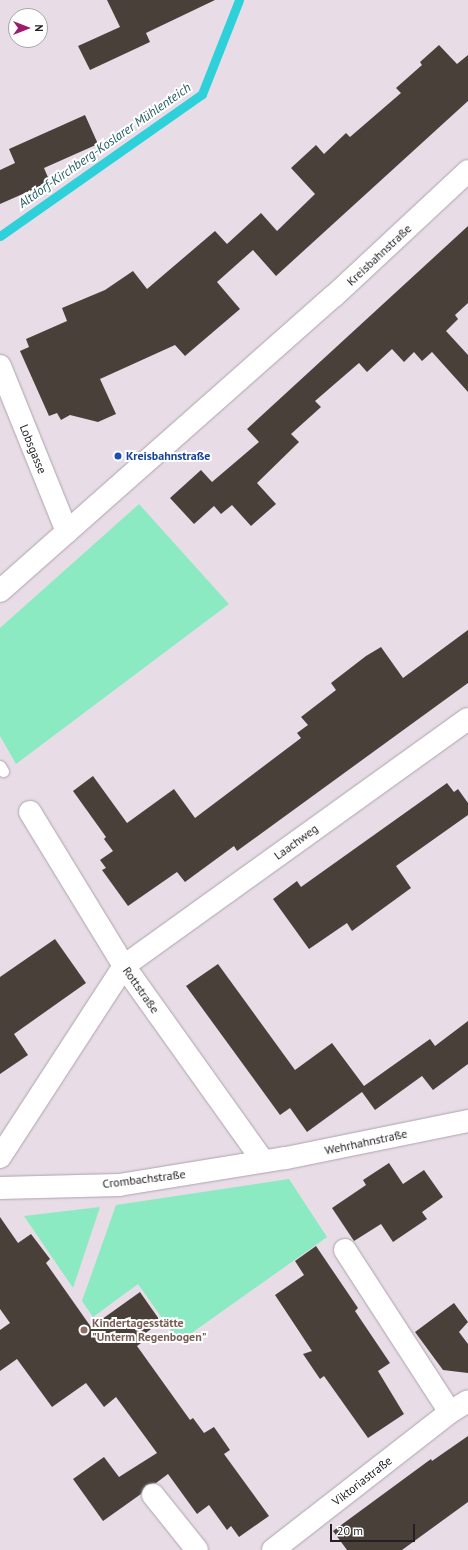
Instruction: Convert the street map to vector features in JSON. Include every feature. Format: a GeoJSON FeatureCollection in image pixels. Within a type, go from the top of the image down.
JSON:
{"type":"FeatureCollection","features":[{"type":"Feature","properties":{"kind":"street","name":"Kreisbahnstraße"},"geometry":{"type":"LineString","coordinates":[[0,591],[334,296],[468,171]]}},
{"type":"Feature","properties":{"kind":"street","name":"Lobsgasse"},"geometry":{"type":"LineString","coordinates":[[0,366],[67,532]]}},
{"type":"Feature","properties":{"kind":"street","name":"Laachweg"},"geometry":{"type":"LineString","coordinates":[[124,966],[468,718]]}},
{"type":"Feature","properties":{"kind":"street","name":"Rottstraße"},"geometry":{"type":"LineString","coordinates":[[30,812],[124,966],[263,1162]]}},
{"type":"Feature","properties":{"kind":"street"},"geometry":{"type":"LineString","coordinates":[[0,1157],[124,966]]}},
{"type":"Feature","properties":{"kind":"street","name":"Wehrhahnstraße"},"geometry":{"type":"LineString","coordinates":[[263,1162],[468,1121]]}},
{"type":"Feature","properties":{"kind":"street","name":"Crombachstraße"},"geometry":{"type":"LineString","coordinates":[[0,1188],[119,1185],[263,1162]]}},
{"type":"Feature","properties":{"kind":"street","name":"Viktoriastraße"},"geometry":{"type":"LineString","coordinates":[[273,1550],[459,1406],[345,1250]]}},
{"type":"Feature","properties":{"kind":"street"},"geometry":{"type":"LineString","coordinates":[[153,1495],[197,1550]]}},
{"type":"Feature","properties":{"kind":"green space"},"geometry":{"type":"Polygon","coordinates":[[[139,504],[229,604],[16,764],[0,736],[0,628],[139,504]]]}},
{"type":"Feature","properties":{"kind":"green space"},"geometry":{"type":"Polygon","coordinates":[[[289,1179],[327,1237],[179,1342],[138,1284],[93,1317],[82,1301],[116,1205],[289,1179]]]}},
{"type":"Feature","properties":{"kind":"green space"},"geometry":{"type":"Polygon","coordinates":[[[100,1207],[73,1288],[24,1216],[100,1207]]]}},
{"type":"Feature","properties":{"kind":"building"},"geometry":{"type":"Polygon","coordinates":[[[107,0],[215,0],[146,33],[150,42],[90,70],[78,46],[120,27],[107,0]]]}},
{"type":"Feature","properties":{"kind":"building"},"geometry":{"type":"Polygon","coordinates":[[[439,45],[457,64],[468,55],[468,101],[276,276],[253,250],[217,282],[240,309],[185,356],[175,345],[100,379],[116,414],[98,422],[70,415],[61,420],[57,413],[49,416],[20,351],[29,347],[26,339],[67,321],[62,308],[105,290],[133,271],[147,289],[215,231],[227,244],[261,213],[277,231],[315,194],[291,168],[316,145],[324,154],[346,133],[350,137],[401,93],[396,88],[422,65],[420,62],[439,45]]]}},
{"type":"Feature","properties":{"kind":"building"},"geometry":{"type":"Polygon","coordinates":[[[85,115],[98,144],[44,168],[50,182],[0,204],[0,170],[15,163],[9,149],[85,115]]]}},
{"type":"Feature","properties":{"kind":"building"},"geometry":{"type":"Polygon","coordinates":[[[468,226],[468,303],[455,315],[458,319],[446,331],[468,355],[468,392],[432,352],[422,361],[414,352],[404,362],[392,349],[367,372],[359,363],[315,401],[321,407],[291,434],[299,442],[257,483],[276,504],[251,526],[232,505],[221,514],[214,506],[194,524],[170,498],[201,470],[212,482],[259,442],[247,429],[468,226]]]}},
{"type":"Feature","properties":{"kind":"building"},"geometry":{"type":"Polygon","coordinates":[[[468,630],[468,683],[237,851],[234,846],[185,882],[177,872],[128,906],[102,870],[106,868],[100,860],[113,851],[104,839],[106,837],[73,791],[93,776],[127,823],[174,789],[195,818],[301,738],[297,733],[308,725],[301,717],[336,690],[331,683],[366,656],[381,647],[403,678],[468,630]]]}},
{"type":"Feature","properties":{"kind":"building"},"geometry":{"type":"Polygon","coordinates":[[[447,783],[454,792],[458,789],[468,803],[468,815],[396,866],[411,888],[352,931],[347,923],[309,949],[273,899],[297,881],[301,887],[447,783]]]}},
{"type":"Feature","properties":{"kind":"building"},"geometry":{"type":"Polygon","coordinates":[[[55,939],[86,983],[14,1034],[28,1055],[0,1074],[0,977],[55,939]]]}},
{"type":"Feature","properties":{"kind":"building"},"geometry":{"type":"Polygon","coordinates":[[[218,964],[295,1070],[332,1043],[364,1086],[430,1039],[435,1046],[468,1021],[468,1064],[433,1090],[422,1076],[375,1110],[362,1092],[307,1132],[290,1108],[280,1115],[186,986],[218,964]]]}},
{"type":"Feature","properties":{"kind":"building"},"geometry":{"type":"Polygon","coordinates":[[[389,1163],[403,1184],[424,1170],[443,1197],[422,1212],[427,1219],[393,1242],[381,1224],[354,1241],[332,1208],[366,1185],[363,1180],[389,1163]]]}},
{"type":"Feature","properties":{"kind":"building"},"geometry":{"type":"Polygon","coordinates":[[[0,1217],[18,1243],[31,1234],[50,1259],[46,1263],[91,1327],[140,1292],[161,1322],[137,1339],[141,1343],[137,1346],[190,1420],[193,1418],[204,1433],[214,1427],[230,1450],[224,1454],[269,1516],[239,1537],[231,1526],[227,1530],[209,1505],[197,1514],[168,1474],[156,1483],[146,1485],[141,1494],[103,1521],[73,1479],[104,1457],[119,1477],[157,1453],[116,1397],[104,1407],[86,1383],[52,1407],[17,1359],[0,1371],[0,1330],[10,1323],[0,1309],[0,1217]]]}},
{"type":"Feature","properties":{"kind":"building"},"geometry":{"type":"Polygon","coordinates":[[[316,1246],[358,1308],[355,1311],[390,1363],[378,1371],[404,1414],[368,1438],[324,1376],[320,1379],[303,1354],[312,1351],[275,1295],[304,1275],[295,1261],[316,1246]]]}},
{"type":"Feature","properties":{"kind":"building"},"geometry":{"type":"Polygon","coordinates":[[[454,1303],[468,1322],[459,1332],[468,1344],[468,1373],[443,1370],[415,1332],[454,1303]]]}},
{"type":"Feature","properties":{"kind":"building"},"geometry":{"type":"Polygon","coordinates":[[[468,1436],[468,1502],[402,1550],[347,1550],[333,1531],[431,1459],[432,1461],[468,1436]]]}},
{"type":"Feature","properties":{"kind":"waterway","name":"Altdorf-Kirchberg-Koslarer Mühlenteich"},"geometry":{"type":"LineString","coordinates":[[0,236],[202,94],[239,0]]}},
{"type":"Feature","properties":{"kind":"place","name":"Kreisbahnstraße"},"geometry":{"type":"Point","coordinates":[118,456]}},
{"type":"Feature","properties":{"kind":"place","name":"Kindertagesstätte \"Unterm Regenbogen\""},"geometry":{"type":"Point","coordinates":[84,1330]}}]}
